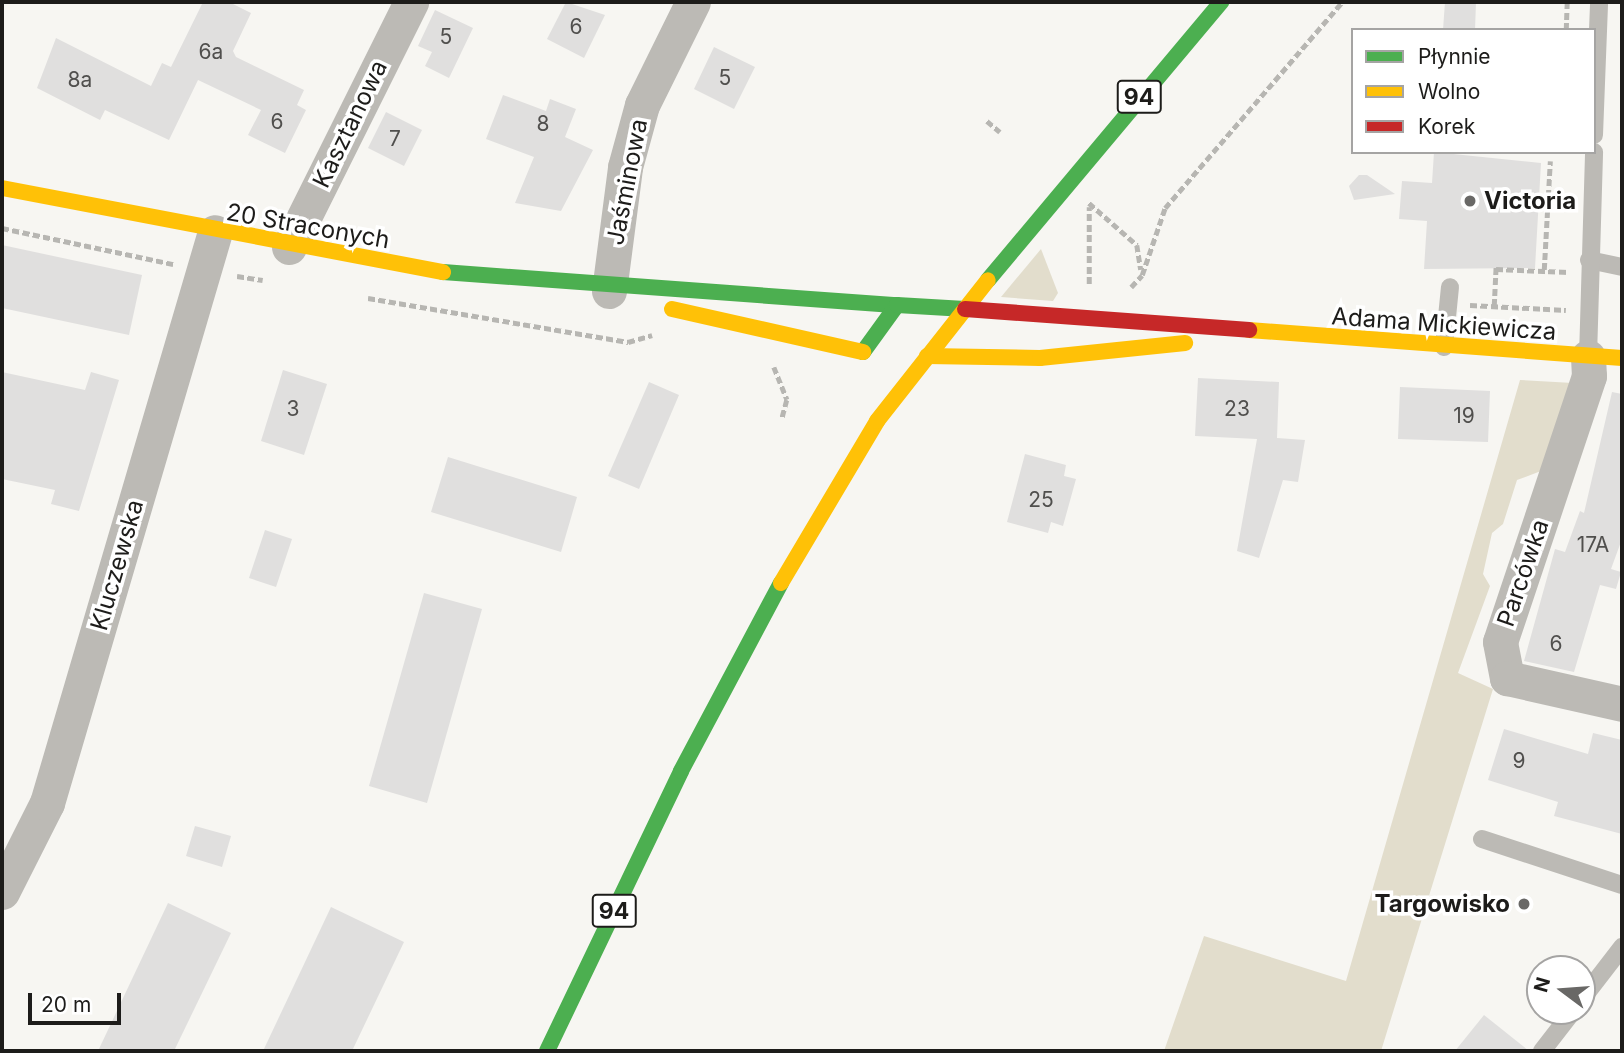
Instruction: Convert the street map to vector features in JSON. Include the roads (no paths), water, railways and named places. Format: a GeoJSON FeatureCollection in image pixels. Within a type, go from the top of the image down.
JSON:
{"type":"FeatureCollection","features":[{"type":"Feature","properties":{"kind":"main road","name":"94"},"geometry":{"type":"LineString","coordinates":[[547,1051],[681,771],[800,548],[877,421],[965,309],[1221,2]]}},
{"type":"Feature","properties":{"kind":"main road","name":"20 Straconych"},"geometry":{"type":"LineString","coordinates":[[2,188],[289,247],[609,291],[965,309]]}},
{"type":"Feature","properties":{"kind":"main road","name":"20 Straconych"},"geometry":{"type":"LineString","coordinates":[[609,291],[767,334],[863,352],[927,356]]}},
{"type":"Feature","properties":{"kind":"main road"},"geometry":{"type":"LineString","coordinates":[[863,352],[897,304]]}},
{"type":"Feature","properties":{"kind":"main road","name":"Adama Mickiewicza"},"geometry":{"type":"LineString","coordinates":[[965,309],[1263,335],[1605,357]]}},
{"type":"Feature","properties":{"kind":"main road","name":"Adama Mickiewicza"},"geometry":{"type":"LineString","coordinates":[[927,356],[1040,358],[1263,335]]}},
{"type":"Feature","properties":{"kind":"street","name":"Kasztanowa"},"geometry":{"type":"LineString","coordinates":[[289,247],[411,2]]}},
{"type":"Feature","properties":{"kind":"street","name":"Jaśminowa"},"geometry":{"type":"LineString","coordinates":[[609,291],[625,167],[642,105],[693,2]]}},
{"type":"Feature","properties":{"kind":"street","name":"Kluczewska"},"geometry":{"type":"LineString","coordinates":[[2,892],[47,803],[215,232]]}},
{"type":"Feature","properties":{"kind":"street","name":"Parcówka"},"geometry":{"type":"LineString","coordinates":[[1605,357],[1589,376],[1500,642],[1507,678],[1622,704]]}},
{"type":"Feature","properties":{"kind":"lane"},"geometry":{"type":"LineString","coordinates":[[1596,82],[1599,2]]}},
{"type":"Feature","properties":{"kind":"lane"},"geometry":{"type":"LineString","coordinates":[[1594,154],[1587,311],[1605,357]]}},
{"type":"Feature","properties":{"kind":"lane"},"geometry":{"type":"LineString","coordinates":[[1589,260],[1622,267]]}},
{"type":"Feature","properties":{"kind":"lane"},"geometry":{"type":"LineString","coordinates":[[1444,347],[1449,295]]}},
{"type":"Feature","properties":{"kind":"lane"},"geometry":{"type":"LineString","coordinates":[[1482,839],[1622,885]]}},
{"type":"Feature","properties":{"kind":"lane"},"geometry":{"type":"LineString","coordinates":[[1596,981],[1622,947]]}},
{"type":"Feature","properties":{"kind":"lane"},"geometry":{"type":"LineString","coordinates":[[1542,1051],[1562,1025]]}},
{"type":"Feature","properties":{"kind":"place","name":"Victoria"},"geometry":{"type":"Point","coordinates":[1470,201]}},
{"type":"Feature","properties":{"kind":"place","name":"Targowisko"},"geometry":{"type":"Point","coordinates":[1524,904]}}]}
